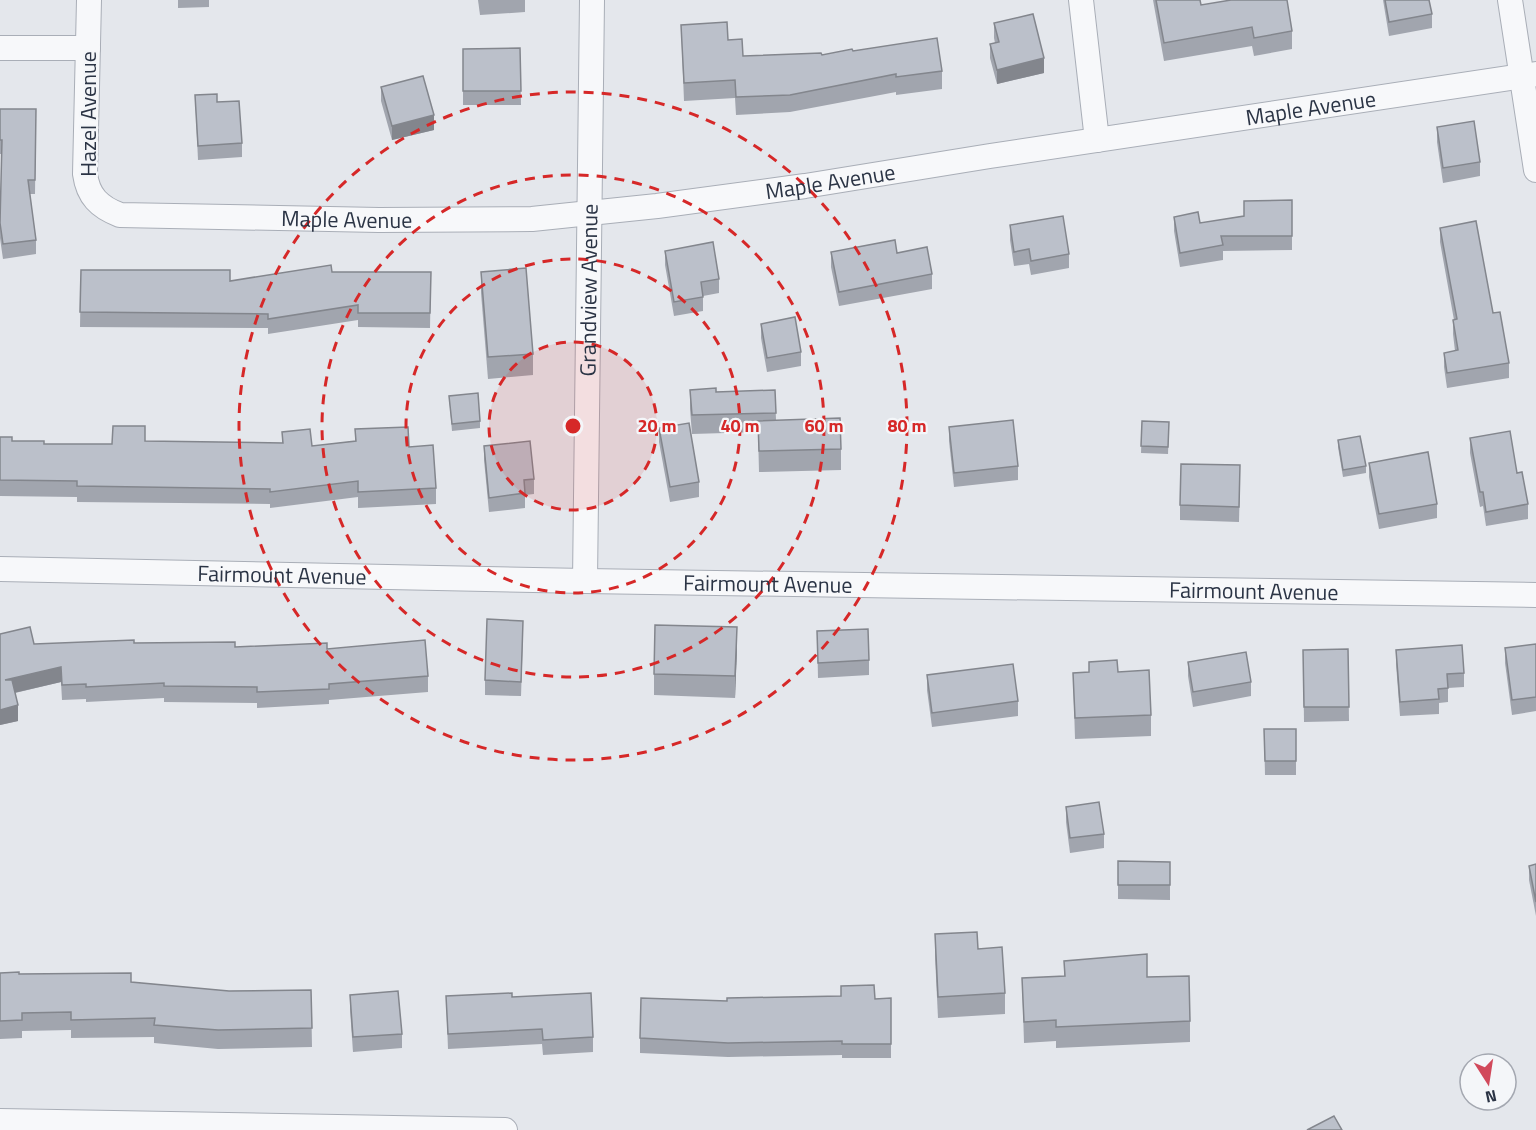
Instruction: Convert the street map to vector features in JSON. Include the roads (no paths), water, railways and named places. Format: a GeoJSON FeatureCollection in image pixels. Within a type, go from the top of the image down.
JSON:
{"type":"FeatureCollection","features":[{"type":"Feature","properties":{"kind":"street","name":"Hazel Avenue"},"geometry":{"type":"LineString","coordinates":[[89,0],[85,174],[91,195],[103,208],[117,214]]}},
{"type":"Feature","properties":{"kind":"street","name":"Grandview Avenue"},"geometry":{"type":"LineString","coordinates":[[585,581],[592,0]]}},
{"type":"Feature","properties":{"kind":"street"},"geometry":{"type":"LineString","coordinates":[[1082,0],[1097,140]]}},
{"type":"Feature","properties":{"kind":"street"},"geometry":{"type":"LineString","coordinates":[[1510,0],[1529,75],[1536,171]]}},
{"type":"Feature","properties":{"kind":"street"},"geometry":{"type":"LineString","coordinates":[[0,48],[88,48]]}},
{"type":"Feature","properties":{"kind":"street","name":"Maple Avenue"},"geometry":{"type":"LineString","coordinates":[[117,214],[391,220],[532,219],[805,186],[1529,75]]}},
{"type":"Feature","properties":{"kind":"street","name":"Fairmount Avenue"},"geometry":{"type":"LineString","coordinates":[[0,569],[585,581],[1536,595]]}},
{"type":"Feature","properties":{"kind":"street"},"geometry":{"type":"LineString","coordinates":[[0,1121],[505,1130]]}}]}
